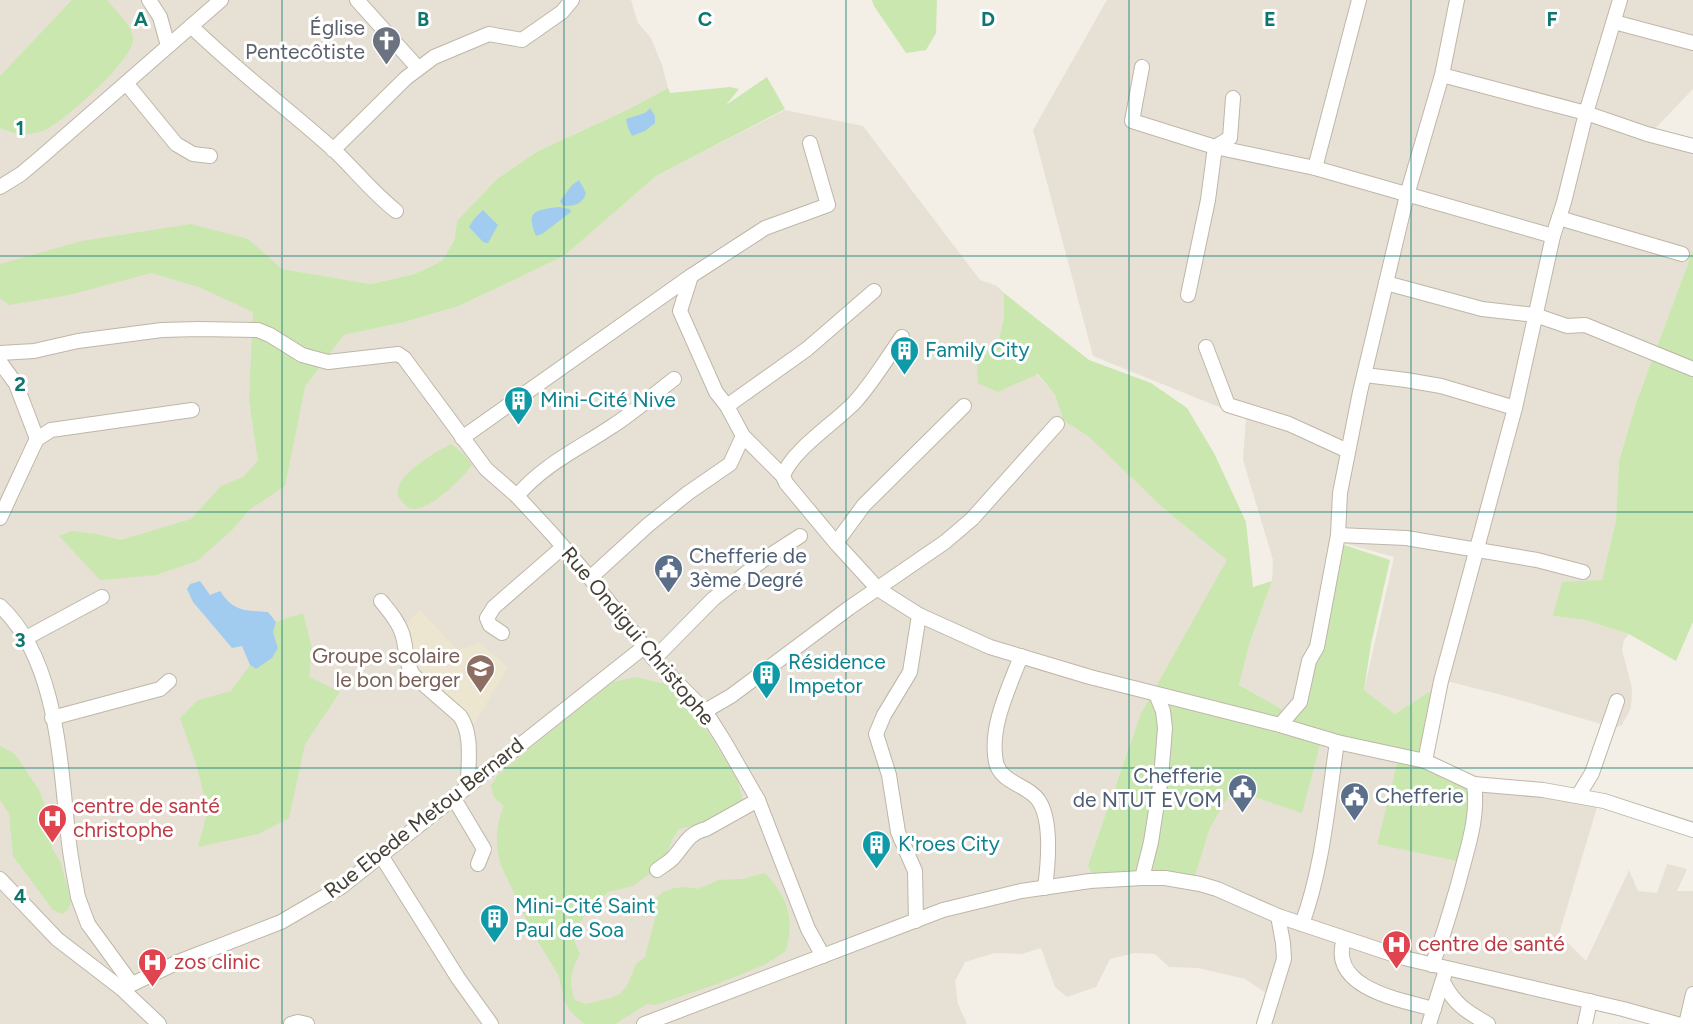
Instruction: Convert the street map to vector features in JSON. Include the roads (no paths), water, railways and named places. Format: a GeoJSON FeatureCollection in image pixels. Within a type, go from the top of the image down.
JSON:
{"type":"FeatureCollection","features":[{"type":"Feature","properties":{"kind":"street"},"geometry":{"type":"LineString","coordinates":[[149,0],[160,17],[168,46]]}},
{"type":"Feature","properties":{"kind":"street"},"geometry":{"type":"LineString","coordinates":[[0,187],[21,174],[221,0]]}},
{"type":"Feature","properties":{"kind":"street"},"geometry":{"type":"LineString","coordinates":[[357,0],[418,68]]}},
{"type":"Feature","properties":{"kind":"street"},"geometry":{"type":"LineString","coordinates":[[333,150],[418,68],[441,54],[486,35],[494,34],[522,40],[562,12],[572,0]]}},
{"type":"Feature","properties":{"kind":"street"},"geometry":{"type":"LineString","coordinates":[[1315,168],[1359,0]]}},
{"type":"Feature","properties":{"kind":"street"},"geometry":{"type":"LineString","coordinates":[[1280,725],[1300,702],[1309,661],[1317,647],[1338,535],[1341,493],[1348,451],[1407,195],[1442,75],[1457,0]]}},
{"type":"Feature","properties":{"kind":"street"},"geometry":{"type":"LineString","coordinates":[[1425,761],[1441,681],[1515,408],[1553,236],[1620,0]]}},
{"type":"Feature","properties":{"kind":"street"},"geometry":{"type":"LineString","coordinates":[[1614,22],[1693,43]]}},
{"type":"Feature","properties":{"kind":"street"},"geometry":{"type":"LineString","coordinates":[[191,26],[217,52],[333,150],[379,198],[396,211]]}},
{"type":"Feature","properties":{"kind":"street"},"geometry":{"type":"LineString","coordinates":[[1142,67],[1132,121],[1215,147],[1315,168],[1553,236]]}},
{"type":"Feature","properties":{"kind":"street"},"geometry":{"type":"LineString","coordinates":[[1442,75],[1587,113],[1647,134],[1693,146]]}},
{"type":"Feature","properties":{"kind":"street"},"geometry":{"type":"LineString","coordinates":[[126,83],[176,144],[193,154],[210,156]]}},
{"type":"Feature","properties":{"kind":"street"},"geometry":{"type":"LineString","coordinates":[[1215,147],[1230,138],[1233,98]]}},
{"type":"Feature","properties":{"kind":"street"},"geometry":{"type":"LineString","coordinates":[[462,438],[691,276],[765,228],[828,205],[810,142]]}},
{"type":"Feature","properties":{"kind":"street"},"geometry":{"type":"LineString","coordinates":[[1188,295],[1208,200],[1215,147]]}},
{"type":"Feature","properties":{"kind":"street"},"geometry":{"type":"LineString","coordinates":[[1559,218],[1682,254]]}},
{"type":"Feature","properties":{"kind":"street"},"geometry":{"type":"LineString","coordinates":[[691,276],[680,311],[716,392],[727,406],[743,436],[783,476],[786,483],[836,543],[878,589],[919,615],[977,642],[1090,677],[1280,725],[1337,742],[1425,761],[1474,784],[1543,790],[1604,801],[1693,830]]}},
{"type":"Feature","properties":{"kind":"street"},"geometry":{"type":"LineString","coordinates":[[1386,283],[1482,309],[1534,315],[1567,326],[1585,325],[1693,369]]}},
{"type":"Feature","properties":{"kind":"street"},"geometry":{"type":"LineString","coordinates":[[727,406],[807,349],[874,291]]}},
{"type":"Feature","properties":{"kind":"street","name":"Rue Ondigui Christophe"},"geometry":{"type":"LineString","coordinates":[[0,353],[26,352],[87,339],[162,330],[200,329],[258,330],[302,355],[328,362],[398,354],[404,358],[486,469],[517,496],[590,578],[654,659],[705,711],[758,800],[808,929],[822,956]]}},
{"type":"Feature","properties":{"kind":"street"},"geometry":{"type":"LineString","coordinates":[[783,476],[786,468],[806,447],[855,401],[902,337]]}},
{"type":"Feature","properties":{"kind":"street"},"geometry":{"type":"LineString","coordinates":[[1206,347],[1228,405],[1289,424],[1348,451]]}},
{"type":"Feature","properties":{"kind":"street"},"geometry":{"type":"LineString","coordinates":[[0,362],[16,384],[37,439]]}},
{"type":"Feature","properties":{"kind":"street"},"geometry":{"type":"LineString","coordinates":[[1365,375],[1441,387],[1515,408]]}},
{"type":"Feature","properties":{"kind":"street"},"geometry":{"type":"LineString","coordinates":[[517,496],[533,478],[550,465],[611,427],[674,379]]}},
{"type":"Feature","properties":{"kind":"street"},"geometry":{"type":"LineString","coordinates":[[836,543],[864,505],[964,406]]}},
{"type":"Feature","properties":{"kind":"street"},"geometry":{"type":"LineString","coordinates":[[0,518],[37,439],[51,430],[192,410]]}},
{"type":"Feature","properties":{"kind":"street"},"geometry":{"type":"LineString","coordinates":[[705,711],[731,696],[828,623],[945,542],[972,519],[1057,424]]}},
{"type":"Feature","properties":{"kind":"street"},"geometry":{"type":"LineString","coordinates":[[590,578],[664,512],[730,464],[743,436]]}},
{"type":"Feature","properties":{"kind":"street"},"geometry":{"type":"LineString","coordinates":[[1338,535],[1406,538],[1537,560],[1583,572]]}},
{"type":"Feature","properties":{"kind":"street"},"geometry":{"type":"LineString","coordinates":[[654,659],[713,598],[800,536]]}},
{"type":"Feature","properties":{"kind":"street"},"geometry":{"type":"LineString","coordinates":[[502,633],[490,625],[488,618],[494,607],[563,547]]}},
{"type":"Feature","properties":{"kind":"street"},"geometry":{"type":"LineString","coordinates":[[26,638],[102,597]]}},
{"type":"Feature","properties":{"kind":"street"},"geometry":{"type":"LineString","coordinates":[[381,601],[395,619],[402,634],[408,668],[460,716],[465,724],[468,734],[468,784]]}},
{"type":"Feature","properties":{"kind":"street"},"geometry":{"type":"LineString","coordinates":[[0,606],[26,638],[46,689],[58,746],[78,897],[88,924],[126,986],[159,1024]]}},
{"type":"Feature","properties":{"kind":"street"},"geometry":{"type":"LineString","coordinates":[[916,921],[915,871],[898,832],[892,789],[876,734],[910,672],[919,615]]}},
{"type":"Feature","properties":{"kind":"street","name":"Rue Ebede Metou Bernard"},"geometry":{"type":"LineString","coordinates":[[126,986],[229,941],[281,922],[341,887],[382,857],[468,784],[644,647]]}},
{"type":"Feature","properties":{"kind":"street"},"geometry":{"type":"LineString","coordinates":[[1022,656],[1003,699],[995,748],[996,764],[1001,774],[1034,795],[1042,807],[1048,831],[1046,888]]}},
{"type":"Feature","properties":{"kind":"street"},"geometry":{"type":"LineString","coordinates":[[52,718],[160,689],[169,681]]}},
{"type":"Feature","properties":{"kind":"street"},"geometry":{"type":"LineString","coordinates":[[1142,878],[1151,842],[1161,778],[1165,728],[1163,711],[1156,694]]}},
{"type":"Feature","properties":{"kind":"street"},"geometry":{"type":"LineString","coordinates":[[1578,796],[1593,772],[1617,701]]}},
{"type":"Feature","properties":{"kind":"street"},"geometry":{"type":"LineString","coordinates":[[1302,924],[1316,877],[1337,742]]}},
{"type":"Feature","properties":{"kind":"street"},"geometry":{"type":"LineString","coordinates":[[1429,1024],[1434,1009],[1450,913],[1472,832],[1476,792],[1474,784]]}},
{"type":"Feature","properties":{"kind":"street"},"geometry":{"type":"LineString","coordinates":[[453,797],[484,849],[478,864]]}},
{"type":"Feature","properties":{"kind":"street"},"geometry":{"type":"LineString","coordinates":[[657,870],[671,861],[690,836],[697,831],[706,829],[758,800]]}},
{"type":"Feature","properties":{"kind":"street"},"geometry":{"type":"LineString","coordinates":[[382,857],[458,978],[491,1024]]}},
{"type":"Feature","properties":{"kind":"street"},"geometry":{"type":"LineString","coordinates":[[644,1024],[943,910],[988,898],[1046,888],[1090,881],[1142,878],[1165,878],[1217,889],[1278,916],[1440,972],[1590,1001],[1677,1024]]}},
{"type":"Feature","properties":{"kind":"street"},"geometry":{"type":"LineString","coordinates":[[0,879],[57,939],[126,986]]}},
{"type":"Feature","properties":{"kind":"street"},"geometry":{"type":"LineString","coordinates":[[1264,1024],[1284,959],[1278,916]]}},
{"type":"Feature","properties":{"kind":"street"},"geometry":{"type":"LineString","coordinates":[[1344,939],[1341,949],[1342,958],[1352,977],[1389,998],[1434,1009]]}},
{"type":"Feature","properties":{"kind":"street"},"geometry":{"type":"LineString","coordinates":[[1440,972],[1451,998],[1461,1008],[1488,1024]]}},
{"type":"Feature","properties":{"kind":"street"},"geometry":{"type":"LineString","coordinates":[[1686,1024],[1693,994]]}},
{"type":"Feature","properties":{"kind":"street"},"geometry":{"type":"LineString","coordinates":[[1585,1024],[1590,1001]]}},
{"type":"Feature","properties":{"kind":"street"},"geometry":{"type":"LineString","coordinates":[[291,1024],[298,1022],[307,1024]]}},
{"type":"Feature","properties":{"kind":"water"},"geometry":{"type":"Polygon","coordinates":[[[650,108],[655,116],[655,123],[645,131],[632,136],[626,119],[645,113],[650,108]]]}},
{"type":"Feature","properties":{"kind":"water"},"geometry":{"type":"Polygon","coordinates":[[[579,180],[586,193],[584,197],[577,204],[563,206],[560,201],[572,185],[579,180]]]}},
{"type":"Feature","properties":{"kind":"water"},"geometry":{"type":"Polygon","coordinates":[[[559,207],[570,209],[571,212],[536,236],[532,216],[544,209],[559,207]]]}},
{"type":"Feature","properties":{"kind":"water"},"geometry":{"type":"Polygon","coordinates":[[[483,210],[498,225],[488,243],[483,242],[469,227],[483,210]]]}},
{"type":"Feature","properties":{"kind":"water"},"geometry":{"type":"Polygon","coordinates":[[[200,581],[210,595],[220,591],[230,603],[240,609],[268,612],[276,622],[273,632],[278,648],[272,658],[256,669],[250,665],[242,646],[232,648],[193,602],[187,589],[190,584],[200,581]]]}},
{"type":"Feature","properties":{"kind":"place","name":"Église Pentecôtiste"},"geometry":{"type":"Point","coordinates":[386,66]}},
{"type":"Feature","properties":{"kind":"place","name":"Family City"},"geometry":{"type":"Point","coordinates":[904,376]}},
{"type":"Feature","properties":{"kind":"place","name":"Mini-Cité Nive"},"geometry":{"type":"Point","coordinates":[519,426]}},
{"type":"Feature","properties":{"kind":"place","name":"Chefferie de 3ème Degré"},"geometry":{"type":"Point","coordinates":[668,594]}},
{"type":"Feature","properties":{"kind":"place","name":"Groupe scolaire le bon berger"},"geometry":{"type":"Point","coordinates":[481,694]}},
{"type":"Feature","properties":{"kind":"place","name":"Résidence Impetor"},"geometry":{"type":"Point","coordinates":[767,700]}},
{"type":"Feature","properties":{"kind":"place","name":"Chefferie de NTUT EVOM"},"geometry":{"type":"Point","coordinates":[1243,814]}},
{"type":"Feature","properties":{"kind":"place","name":"Chefferie"},"geometry":{"type":"Point","coordinates":[1354,822]}},
{"type":"Feature","properties":{"kind":"place","name":"centre de santé christophe"},"geometry":{"type":"Point","coordinates":[52,844]}},
{"type":"Feature","properties":{"kind":"place","name":"K'roes City"},"geometry":{"type":"Point","coordinates":[877,870]}},
{"type":"Feature","properties":{"kind":"place","name":"Mini-Cité Saint Paul de Soa"},"geometry":{"type":"Point","coordinates":[494,944]}},
{"type":"Feature","properties":{"kind":"place","name":"centre de santé"},"geometry":{"type":"Point","coordinates":[1397,970]}},
{"type":"Feature","properties":{"kind":"place","name":"zos clinic"},"geometry":{"type":"Point","coordinates":[153,988]}}]}
